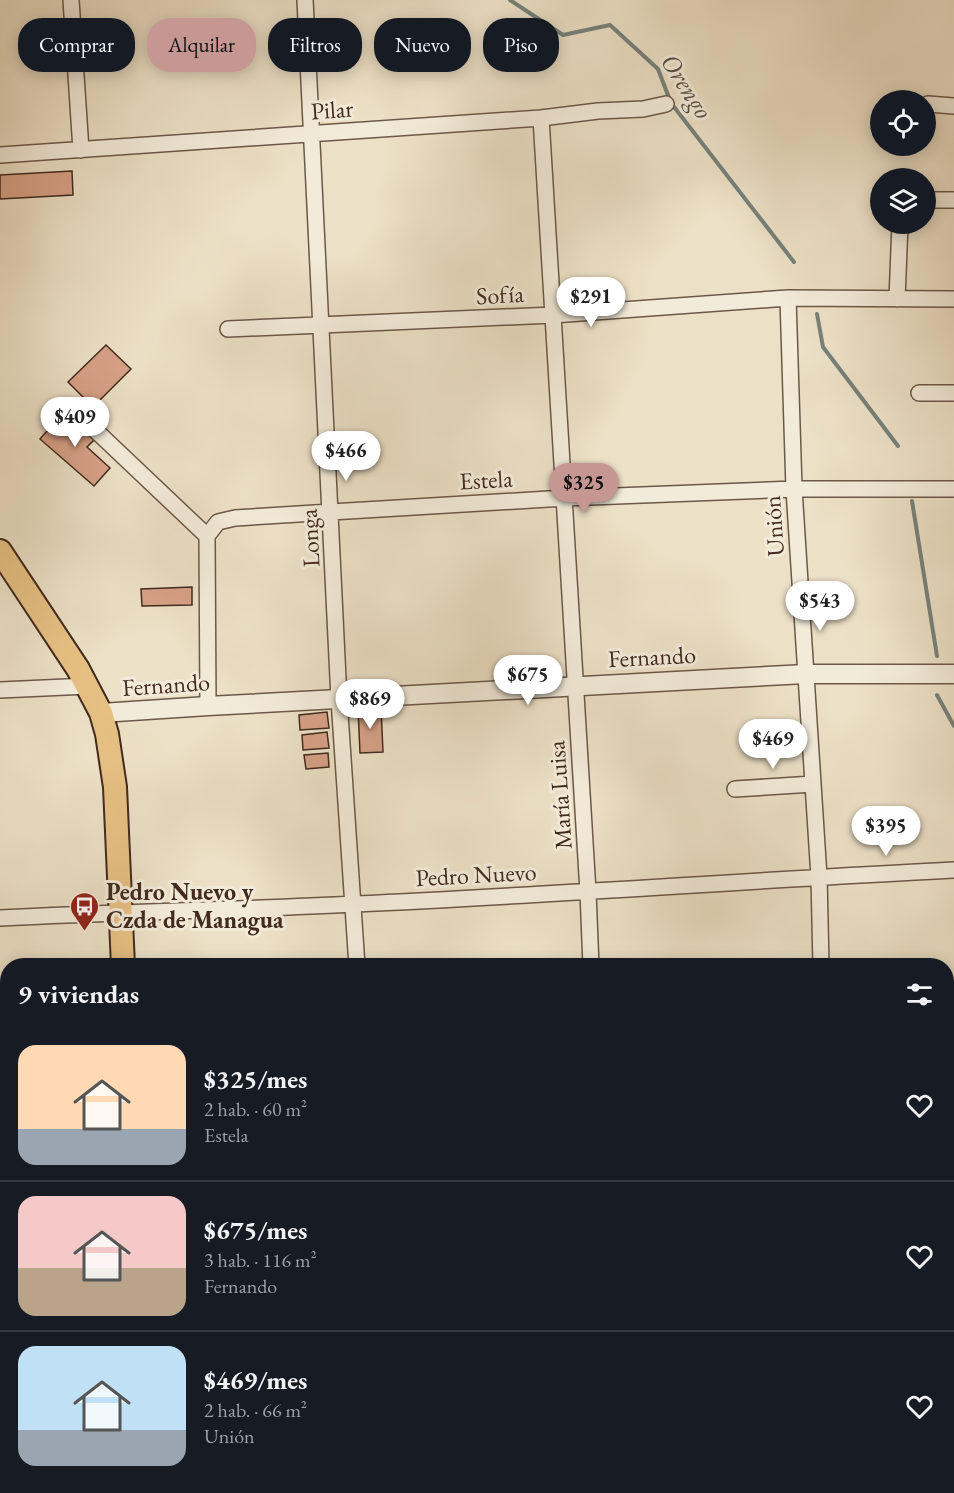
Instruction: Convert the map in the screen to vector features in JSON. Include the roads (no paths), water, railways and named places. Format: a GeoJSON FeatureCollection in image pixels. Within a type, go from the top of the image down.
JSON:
{"type":"FeatureCollection","features":[{"type":"Feature","properties":{"kind":"main road"},"geometry":{"type":"LineString","coordinates":[[0,551],[9,579],[59,640],[88,686],[101,713],[107,734],[114,787],[123,958]]}},
{"type":"Feature","properties":{"kind":"street"},"geometry":{"type":"LineString","coordinates":[[71,0],[81,150]]}},
{"type":"Feature","properties":{"kind":"street","name":"Longa"},"geometry":{"type":"LineString","coordinates":[[306,0],[339,699],[356,958]]}},
{"type":"Feature","properties":{"kind":"street","name":"Pilar"},"geometry":{"type":"LineString","coordinates":[[0,155],[541,118],[598,111],[643,109],[666,104]]}},
{"type":"Feature","properties":{"kind":"street"},"geometry":{"type":"LineString","coordinates":[[936,105],[954,106]]}},
{"type":"Feature","properties":{"kind":"street","name":"María Luisa"},"geometry":{"type":"LineString","coordinates":[[541,118],[591,958]]}},
{"type":"Feature","properties":{"kind":"street"},"geometry":{"type":"LineString","coordinates":[[936,200],[954,200]]}},
{"type":"Feature","properties":{"kind":"street"},"geometry":{"type":"LineString","coordinates":[[897,299],[900,234]]}},
{"type":"Feature","properties":{"kind":"street","name":"Sofía"},"geometry":{"type":"LineString","coordinates":[[228,329],[554,315],[788,298],[954,299]]}},
{"type":"Feature","properties":{"kind":"street","name":"Unión"},"geometry":{"type":"LineString","coordinates":[[788,298],[794,489],[819,877],[821,958]]}},
{"type":"Feature","properties":{"kind":"street"},"geometry":{"type":"LineString","coordinates":[[919,393],[954,393]]}},
{"type":"Feature","properties":{"kind":"street"},"geometry":{"type":"LineString","coordinates":[[92,427],[207,536],[208,705]]}},
{"type":"Feature","properties":{"kind":"street","name":"Estela"},"geometry":{"type":"LineString","coordinates":[[207,536],[218,522],[236,518],[331,512],[565,498],[794,489],[954,489]]}},
{"type":"Feature","properties":{"kind":"street","name":"Fernando"},"geometry":{"type":"LineString","coordinates":[[101,713],[208,705],[806,674],[954,674]]}},
{"type":"Feature","properties":{"kind":"street"},"geometry":{"type":"LineString","coordinates":[[0,690],[88,686]]}},
{"type":"Feature","properties":{"kind":"street"},"geometry":{"type":"LineString","coordinates":[[735,789],[813,784]]}},
{"type":"Feature","properties":{"kind":"street","name":"Pedro Nuevo"},"geometry":{"type":"LineString","coordinates":[[0,918],[352,904],[954,870]]}},
{"type":"Feature","properties":{"kind":"waterway","name":"Orengo"},"geometry":{"type":"LineString","coordinates":[[510,0],[563,35],[610,25],[658,69],[671,103],[794,262]]}},
{"type":"Feature","properties":{"kind":"waterway","name":"Orengo"},"geometry":{"type":"LineString","coordinates":[[817,314],[823,347],[898,446]]}},
{"type":"Feature","properties":{"kind":"waterway","name":"Orengo"},"geometry":{"type":"LineString","coordinates":[[912,501],[937,656]]}},
{"type":"Feature","properties":{"kind":"waterway","name":"Orengo"},"geometry":{"type":"LineString","coordinates":[[937,695],[954,726]]}},
{"type":"Feature","properties":{"kind":"place","name":"Pedro Nuevo y Czda de Managua"},"geometry":{"type":"Point","coordinates":[85,932]}}]}
